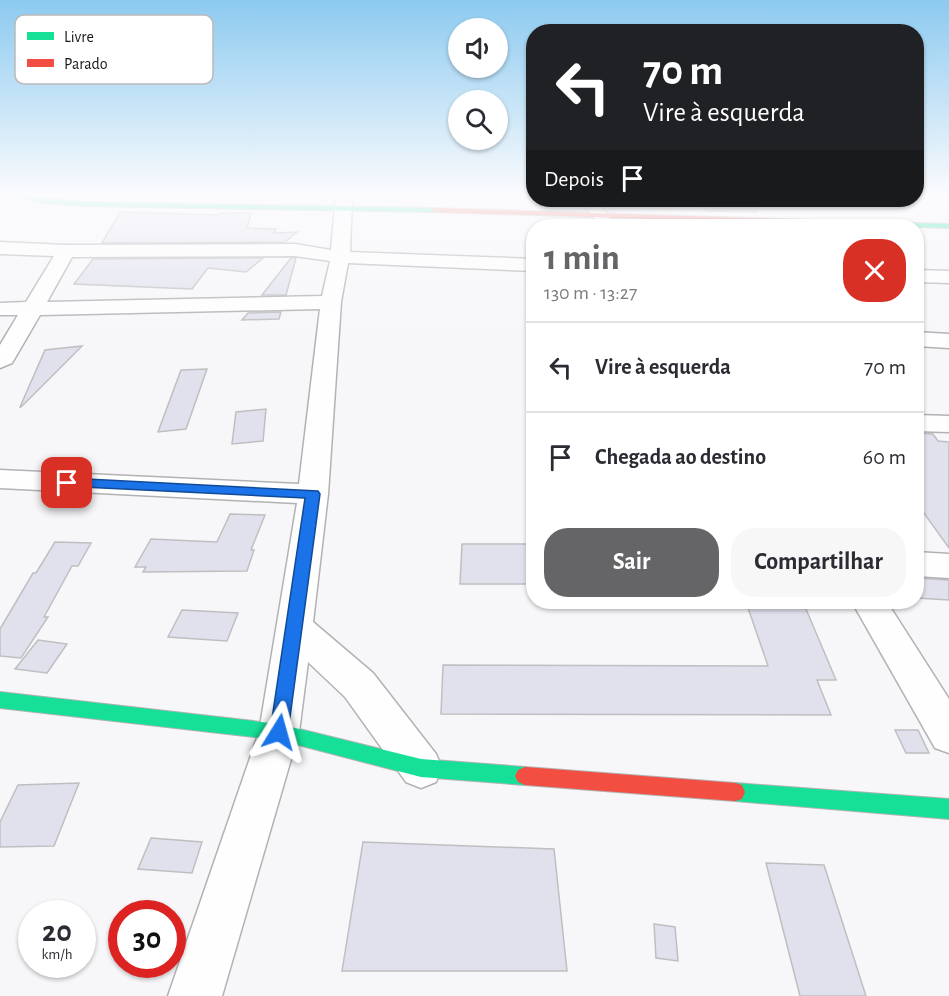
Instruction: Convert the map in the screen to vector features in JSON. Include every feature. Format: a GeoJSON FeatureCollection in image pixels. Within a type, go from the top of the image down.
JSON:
{"type":"FeatureCollection","features":[{"type":"Feature","properties":{"kind":"street"},"geometry":{"type":"LineString","coordinates":[[195,996],[279,732],[313,494],[331,302],[341,241]]}},
{"type":"Feature","properties":{"kind":"street"},"geometry":{"type":"LineString","coordinates":[[0,248],[66,251],[295,250],[340,257],[526,265]]}},
{"type":"Feature","properties":{"kind":"street"},"geometry":{"type":"LineString","coordinates":[[0,361],[4,358],[66,251]]}},
{"type":"Feature","properties":{"kind":"street"},"geometry":{"type":"LineString","coordinates":[[924,276],[949,277]]}},
{"type":"Feature","properties":{"kind":"street"},"geometry":{"type":"LineString","coordinates":[[0,309],[331,302]]}},
{"type":"Feature","properties":{"kind":"street"},"geometry":{"type":"LineString","coordinates":[[924,339],[949,340]]}},
{"type":"Feature","properties":{"kind":"street"},"geometry":{"type":"LineString","coordinates":[[924,423],[949,424]]}},
{"type":"Feature","properties":{"kind":"street"},"geometry":{"type":"LineString","coordinates":[[0,479],[313,494]]}},
{"type":"Feature","properties":{"kind":"street"},"geometry":{"type":"LineString","coordinates":[[924,564],[949,566]]}},
{"type":"Feature","properties":{"kind":"street"},"geometry":{"type":"LineString","coordinates":[[873,609],[949,735]]}},
{"type":"Feature","properties":{"kind":"street"},"geometry":{"type":"LineString","coordinates":[[295,628],[359,684],[421,768]]}},
{"type":"Feature","properties":{"kind":"street"},"geometry":{"type":"LineString","coordinates":[[0,700],[279,732],[421,768],[949,809]]}},
{"type":"Feature","properties":{"kind":"building"},"geometry":{"type":"Polygon","coordinates":[[[103,241],[286,241],[285,242],[103,241]]]}},
{"type":"Feature","properties":{"kind":"building"},"geometry":{"type":"Polygon","coordinates":[[[263,258],[246,272],[208,268],[192,289],[74,284],[93,259],[263,258]]]}},
{"type":"Feature","properties":{"kind":"building"},"geometry":{"type":"Polygon","coordinates":[[[291,258],[296,258],[286,295],[262,295],[291,258]]]}},
{"type":"Feature","properties":{"kind":"building"},"geometry":{"type":"Polygon","coordinates":[[[281,312],[279,319],[242,320],[248,313],[281,312]]]}},
{"type":"Feature","properties":{"kind":"building"},"geometry":{"type":"Polygon","coordinates":[[[82,346],[21,407],[20,407],[45,350],[82,346]]]}},
{"type":"Feature","properties":{"kind":"building"},"geometry":{"type":"Polygon","coordinates":[[[207,369],[186,429],[158,432],[181,370],[207,369]]]}},
{"type":"Feature","properties":{"kind":"building"},"geometry":{"type":"Polygon","coordinates":[[[266,409],[263,441],[232,444],[236,412],[266,409]]]}},
{"type":"Feature","properties":{"kind":"building"},"geometry":{"type":"Polygon","coordinates":[[[924,433],[933,434],[938,441],[949,442],[949,548],[924,513],[924,433]]]}},
{"type":"Feature","properties":{"kind":"building"},"geometry":{"type":"Polygon","coordinates":[[[230,514],[265,515],[251,550],[254,550],[247,571],[143,572],[146,567],[135,567],[151,539],[217,542],[230,514]]]}},
{"type":"Feature","properties":{"kind":"building"},"geometry":{"type":"Polygon","coordinates":[[[55,542],[91,543],[78,566],[72,566],[44,617],[48,617],[21,658],[0,656],[0,629],[33,573],[36,573],[55,542]]]}},
{"type":"Feature","properties":{"kind":"building"},"geometry":{"type":"Polygon","coordinates":[[[462,544],[526,544],[526,584],[460,584],[462,544]]]}},
{"type":"Feature","properties":{"kind":"building"},"geometry":{"type":"Polygon","coordinates":[[[924,578],[949,580],[949,600],[924,598],[924,578]]]}},
{"type":"Feature","properties":{"kind":"building"},"geometry":{"type":"Polygon","coordinates":[[[748,609],[806,609],[836,680],[817,680],[831,715],[441,714],[443,665],[768,666],[748,609]]]}},
{"type":"Feature","properties":{"kind":"building"},"geometry":{"type":"Polygon","coordinates":[[[182,610],[238,613],[227,641],[168,637],[182,610]]]}},
{"type":"Feature","properties":{"kind":"building"},"geometry":{"type":"Polygon","coordinates":[[[38,640],[67,644],[47,673],[15,669],[38,640]]]}},
{"type":"Feature","properties":{"kind":"building"},"geometry":{"type":"Polygon","coordinates":[[[895,730],[918,730],[929,753],[906,753],[895,730]]]}},
{"type":"Feature","properties":{"kind":"building"},"geometry":{"type":"Polygon","coordinates":[[[79,783],[54,846],[0,847],[0,822],[18,785],[79,783]]]}},
{"type":"Feature","properties":{"kind":"building"},"geometry":{"type":"Polygon","coordinates":[[[151,838],[202,842],[192,873],[138,869],[151,838]]]}},
{"type":"Feature","properties":{"kind":"building"},"geometry":{"type":"Polygon","coordinates":[[[363,842],[554,849],[567,971],[342,971],[363,842]]]}},
{"type":"Feature","properties":{"kind":"building"},"geometry":{"type":"Polygon","coordinates":[[[766,863],[824,865],[866,996],[800,996],[766,863]]]}},
{"type":"Feature","properties":{"kind":"building"},"geometry":{"type":"Polygon","coordinates":[[[654,924],[675,927],[678,961],[656,958],[654,924]]]}},
{"type":"Feature","properties":{"kind":"traffic: fast"},"geometry":{"type":"LineString","coordinates":[[0,700],[279,732],[421,768],[525,776]]}},
{"type":"Feature","properties":{"kind":"traffic: fast"},"geometry":{"type":"LineString","coordinates":[[735,792],[949,809]]}},
{"type":"Feature","properties":{"kind":"traffic: jam"},"geometry":{"type":"LineString","coordinates":[[525,776],[735,792]]}},
{"type":"Feature","properties":{"kind":"route"},"geometry":{"type":"LineString","coordinates":[[67,483],[313,494],[279,732]]}}]}
